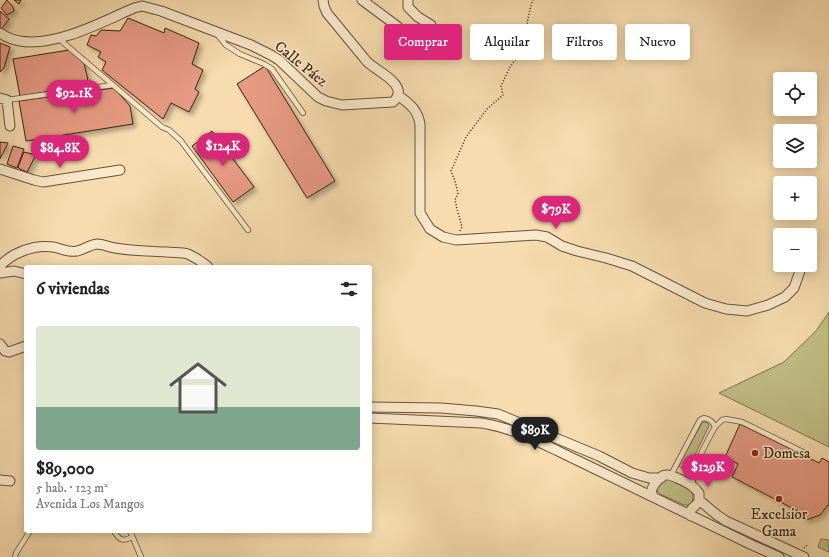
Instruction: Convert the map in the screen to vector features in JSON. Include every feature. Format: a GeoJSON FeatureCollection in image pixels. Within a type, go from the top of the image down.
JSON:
{"type":"FeatureCollection","features":[{"type":"Feature","properties":{"kind":"street"},"geometry":{"type":"LineString","coordinates":[[0,33],[8,38],[28,42],[66,37],[134,8],[142,6],[145,7],[152,0]]}},
{"type":"Feature","properties":{"kind":"street"},"geometry":{"type":"LineString","coordinates":[[323,0],[327,13],[333,21],[370,64],[396,85],[398,95],[412,106],[418,115],[420,124],[420,213],[430,229],[443,236],[456,240],[536,235],[547,237],[562,246],[632,266],[705,303],[726,309],[746,311],[768,305],[785,297],[794,288],[800,272]]}},
{"type":"Feature","properties":{"kind":"street"},"geometry":{"type":"LineString","coordinates":[[362,0],[397,26],[411,40],[423,42],[432,31],[431,25],[418,17],[408,7],[408,0]]}},
{"type":"Feature","properties":{"kind":"street","name":"Calle Páez"},"geometry":{"type":"LineString","coordinates":[[145,7],[251,45],[271,55],[279,60],[318,97],[326,101],[342,105],[387,103],[393,102],[397,99],[398,95]]}},
{"type":"Feature","properties":{"kind":"street"},"geometry":{"type":"LineString","coordinates":[[3,99],[10,126]]}},
{"type":"Feature","properties":{"kind":"street"},"geometry":{"type":"LineString","coordinates":[[0,169],[43,182],[120,170]]}},
{"type":"Feature","properties":{"kind":"street"},"geometry":{"type":"LineString","coordinates":[[0,266],[5,261],[22,251],[32,248],[51,246],[77,251],[98,244],[130,250],[180,252],[189,254],[205,265]]}},
{"type":"Feature","properties":{"kind":"street"},"geometry":{"type":"LineString","coordinates":[[0,273],[14,271],[24,274]]}},
{"type":"Feature","properties":{"kind":"street"},"geometry":{"type":"LineString","coordinates":[[0,344],[5,351],[9,352],[24,347]]}},
{"type":"Feature","properties":{"kind":"street"},"geometry":{"type":"LineString","coordinates":[[372,407],[441,408],[498,414],[599,456],[632,473],[649,478],[661,478]]}},
{"type":"Feature","properties":{"kind":"street"},"geometry":{"type":"LineString","coordinates":[[372,418],[473,423],[495,425],[510,430],[528,437],[779,557]]}},
{"type":"Feature","properties":{"kind":"street"},"geometry":{"type":"LineString","coordinates":[[653,497],[651,492],[656,482],[666,475],[671,475],[692,486],[699,493],[699,500],[690,510],[691,516]]}},
{"type":"Feature","properties":{"kind":"street"},"geometry":{"type":"LineString","coordinates":[[0,480],[10,481]]}},
{"type":"Feature","properties":{"kind":"street"},"geometry":{"type":"LineString","coordinates":[[699,500],[717,516],[804,557]]}},
{"type":"Feature","properties":{"kind":"lane"},"geometry":{"type":"LineString","coordinates":[[216,32],[226,46],[272,69],[303,113]]}},
{"type":"Feature","properties":{"kind":"lane"},"geometry":{"type":"LineString","coordinates":[[58,38],[162,127],[169,130],[181,141],[248,230]]}},
{"type":"Feature","properties":{"kind":"lane"},"geometry":{"type":"LineString","coordinates":[[3,99],[113,85]]}},
{"type":"Feature","properties":{"kind":"lane"},"geometry":{"type":"LineString","coordinates":[[671,475],[700,420],[704,418],[708,419],[713,422],[714,427]]}},
{"type":"Feature","properties":{"kind":"lane"},"geometry":{"type":"LineString","coordinates":[[692,486],[698,459],[714,427],[722,420],[726,419],[742,422],[807,454]]}},
{"type":"Feature","properties":{"kind":"lane"},"geometry":{"type":"LineString","coordinates":[[15,557],[29,533]]}},
{"type":"Feature","properties":{"kind":"lane"},"geometry":{"type":"LineString","coordinates":[[115,533],[122,540],[127,540],[132,537]]}},
{"type":"Feature","properties":{"kind":"lane"},"geometry":{"type":"LineString","coordinates":[[131,533],[141,557]]}},
{"type":"Feature","properties":{"kind":"path"},"geometry":{"type":"LineString","coordinates":[[456,240],[462,227],[455,200],[458,192],[451,171],[466,137],[487,109],[503,95],[502,86],[510,67],[518,56],[533,0]]}},
{"type":"Feature","properties":{"kind":"shaded area"},"geometry":{"type":"Polygon","coordinates":[[[829,312],[829,447],[719,393],[784,362],[816,331],[829,312]]]}},
{"type":"Feature","properties":{"kind":"shaded area"},"geometry":{"type":"Polygon","coordinates":[[[704,422],[709,426],[687,471],[678,466],[702,423],[704,422]]]}},
{"type":"Feature","properties":{"kind":"shaded area"},"geometry":{"type":"Polygon","coordinates":[[[666,477],[691,490],[693,497],[692,503],[684,505],[658,493],[658,486],[666,477]]]}},
{"type":"Feature","properties":{"kind":"shaded area"},"geometry":{"type":"Polygon","coordinates":[[[821,539],[829,540],[829,552],[818,547],[821,539]]]}},
{"type":"Feature","properties":{"kind":"building"},"geometry":{"type":"Polygon","coordinates":[[[7,0],[13,7],[14,11],[7,15],[1,8],[7,0]]]}},
{"type":"Feature","properties":{"kind":"building"},"geometry":{"type":"Polygon","coordinates":[[[14,0],[21,0],[19,4],[14,0]]]}},
{"type":"Feature","properties":{"kind":"building"},"geometry":{"type":"Polygon","coordinates":[[[0,11],[9,19],[1,30],[0,30],[0,11]]]}},
{"type":"Feature","properties":{"kind":"building"},"geometry":{"type":"Polygon","coordinates":[[[128,18],[164,33],[165,28],[199,43],[192,64],[203,70],[195,89],[199,92],[189,112],[171,103],[163,119],[102,70],[106,62],[98,57],[101,52],[87,45],[91,35],[96,36],[101,30],[120,31],[128,18]]]}},
{"type":"Feature","properties":{"kind":"building"},"geometry":{"type":"Polygon","coordinates":[[[0,43],[10,47],[4,68],[0,72],[0,43]]]}},
{"type":"Feature","properties":{"kind":"building"},"geometry":{"type":"Polygon","coordinates":[[[69,50],[84,63],[89,85],[20,96],[13,59],[69,50]]]}},
{"type":"Feature","properties":{"kind":"building"},"geometry":{"type":"Polygon","coordinates":[[[265,66],[335,181],[307,198],[237,84],[265,66]]]}},
{"type":"Feature","properties":{"kind":"building"},"geometry":{"type":"Polygon","coordinates":[[[114,88],[130,106],[133,124],[26,141],[19,101],[114,88]]]}},
{"type":"Feature","properties":{"kind":"building"},"geometry":{"type":"Polygon","coordinates":[[[212,131],[254,187],[233,202],[192,146],[212,131]]]}},
{"type":"Feature","properties":{"kind":"building"},"geometry":{"type":"Polygon","coordinates":[[[0,142],[8,143],[0,159],[0,142]]]}},
{"type":"Feature","properties":{"kind":"building"},"geometry":{"type":"Polygon","coordinates":[[[13,146],[24,149],[17,168],[7,164],[13,146]]]}},
{"type":"Feature","properties":{"kind":"building"},"geometry":{"type":"Polygon","coordinates":[[[24,152],[36,155],[27,172],[18,167],[24,152]]]}},
{"type":"Feature","properties":{"kind":"building"},"geometry":{"type":"Polygon","coordinates":[[[740,424],[819,463],[822,458],[829,462],[829,505],[820,515],[806,520],[800,512],[732,477],[738,464],[725,457],[740,424]]]}},
{"type":"Feature","properties":{"kind":"place","name":"Domesa"},"geometry":{"type":"Point","coordinates":[755,453]}},
{"type":"Feature","properties":{"kind":"place","name":"Excelsior Gama"},"geometry":{"type":"Point","coordinates":[779,499]}}]}
